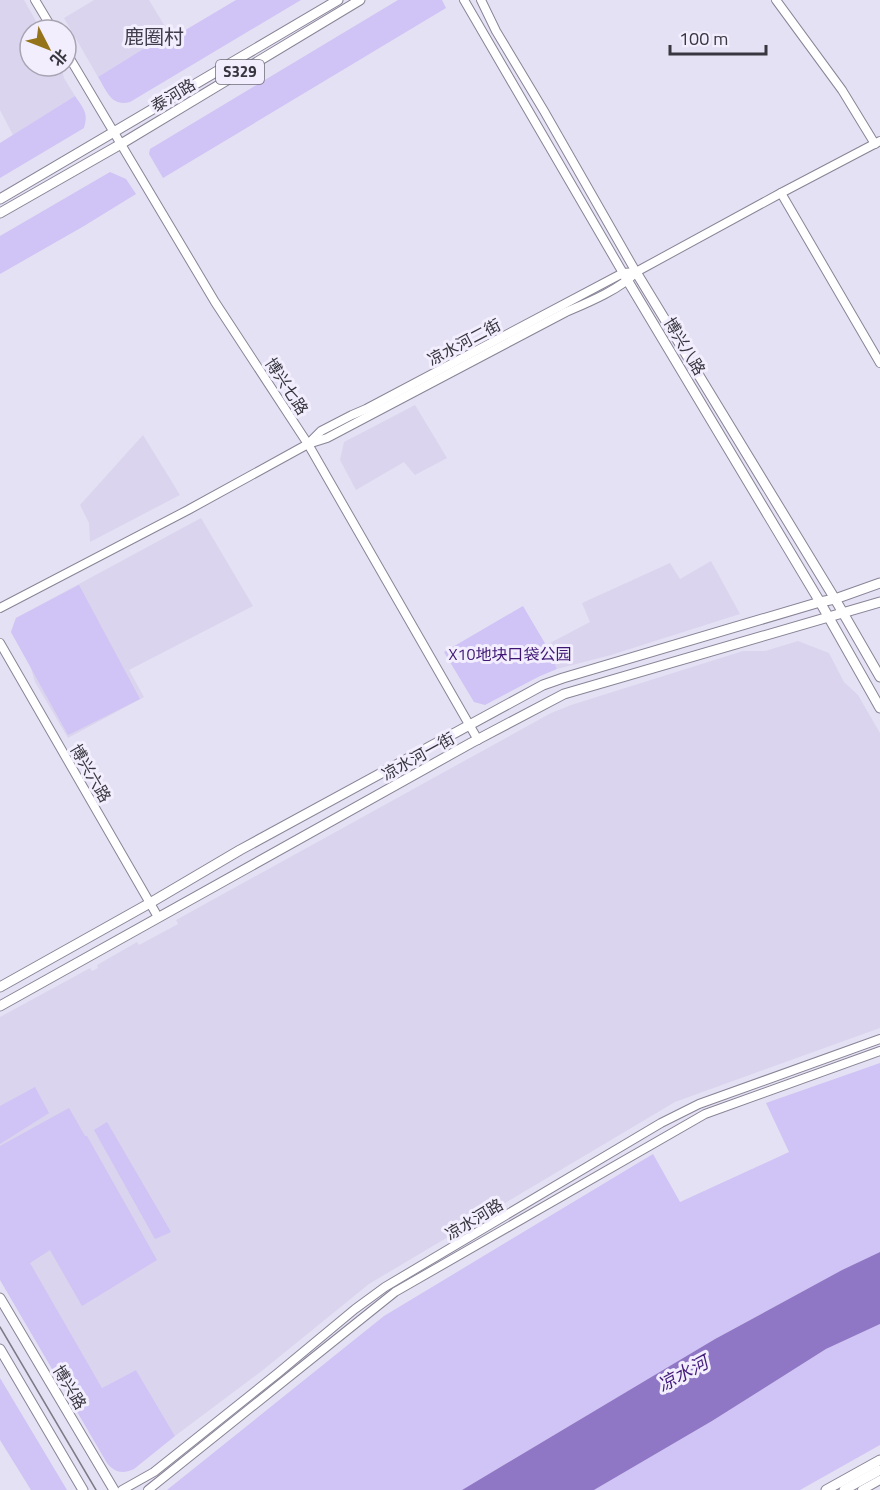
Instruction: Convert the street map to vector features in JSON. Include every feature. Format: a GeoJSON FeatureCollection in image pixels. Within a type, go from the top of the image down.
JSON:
{"type":"FeatureCollection","features":[{"type":"Feature","properties":{"kind":"main road","name":"泰河路"},"geometry":{"type":"LineString","coordinates":[[0,199],[338,0]]}},
{"type":"Feature","properties":{"kind":"main road","name":"泰河路"},"geometry":{"type":"LineString","coordinates":[[0,213],[121,144],[360,0]]}},
{"type":"Feature","properties":{"kind":"main road","name":"博兴八路"},"geometry":{"type":"LineString","coordinates":[[636,272],[880,677]]}},
{"type":"Feature","properties":{"kind":"main road","name":"博兴八路"},"geometry":{"type":"LineString","coordinates":[[626,277],[829,617],[880,708]]}},
{"type":"Feature","properties":{"kind":"main road","name":"凉水河一街"},"geometry":{"type":"LineString","coordinates":[[0,987],[240,850],[543,685],[835,599],[880,583]]}},
{"type":"Feature","properties":{"kind":"main road","name":"凉水河一街"},"geometry":{"type":"LineString","coordinates":[[0,1006],[477,740],[564,694],[880,602]]}},
{"type":"Feature","properties":{"kind":"main road"},"geometry":{"type":"LineString","coordinates":[[500,709],[497,714],[498,719],[507,725]]}},
{"type":"Feature","properties":{"kind":"main road","name":"博兴路"},"geometry":{"type":"LineString","coordinates":[[0,1298],[114,1490]]}},
{"type":"Feature","properties":{"kind":"main road"},"geometry":{"type":"LineString","coordinates":[[0,1349],[84,1490]]}},
{"type":"Feature","properties":{"kind":"main road"},"geometry":{"type":"LineString","coordinates":[[826,1490],[880,1460]]}},
{"type":"Feature","properties":{"kind":"main road"},"geometry":{"type":"LineString","coordinates":[[844,1490],[880,1470]]}},
{"type":"Feature","properties":{"kind":"street"},"geometry":{"type":"LineString","coordinates":[[35,0],[46,18]]}},
{"type":"Feature","properties":{"kind":"street","name":"博兴八路"},"geometry":{"type":"LineString","coordinates":[[464,0],[626,277]]}},
{"type":"Feature","properties":{"kind":"street","name":"博兴八路"},"geometry":{"type":"LineString","coordinates":[[481,0],[496,31],[636,272]]}},
{"type":"Feature","properties":{"kind":"street"},"geometry":{"type":"LineString","coordinates":[[776,0],[877,142]]}},
{"type":"Feature","properties":{"kind":"street","name":"博兴七路"},"geometry":{"type":"LineString","coordinates":[[78,72],[215,302],[308,444],[477,740]]}},
{"type":"Feature","properties":{"kind":"street","name":"凉水河二街"},"geometry":{"type":"LineString","coordinates":[[0,608],[188,510],[308,444],[321,431],[636,272],[877,142]]}},
{"type":"Feature","properties":{"kind":"street"},"geometry":{"type":"LineString","coordinates":[[781,193],[880,363]]}},
{"type":"Feature","properties":{"kind":"street","name":"博兴六路"},"geometry":{"type":"LineString","coordinates":[[0,643],[158,917]]}},
{"type":"Feature","properties":{"kind":"street","name":"凉水河路"},"geometry":{"type":"LineString","coordinates":[[122,1490],[154,1472],[355,1309],[385,1287],[447,1250],[661,1123],[699,1104],[880,1039]]}},
{"type":"Feature","properties":{"kind":"street","name":"凉水河路"},"geometry":{"type":"LineString","coordinates":[[146,1490],[395,1292],[705,1114],[880,1051]]}},
{"type":"Feature","properties":{"kind":"street"},"geometry":{"type":"LineString","coordinates":[[139,1480],[146,1490]]}},
{"type":"Feature","properties":{"kind":"street"},"geometry":{"type":"LineString","coordinates":[[862,1490],[880,1480]]}},
{"type":"Feature","properties":{"kind":"shaded area"},"geometry":{"type":"Polygon","coordinates":[[[0,0],[24,0],[34,18],[18,18],[18,78],[64,78],[75,96],[13,135],[0,110],[0,0]]]}},
{"type":"Feature","properties":{"kind":"shaded area"},"geometry":{"type":"Polygon","coordinates":[[[94,0],[149,0],[169,33],[98,77],[78,42],[78,18],[64,18],[94,0]]]}},
{"type":"Feature","properties":{"kind":"shaded area"},"geometry":{"type":"Polygon","coordinates":[[[415,405],[447,458],[415,475],[404,462],[356,490],[340,460],[344,442],[415,405]]]}},
{"type":"Feature","properties":{"kind":"shaded area"},"geometry":{"type":"Polygon","coordinates":[[[143,435],[180,495],[90,542],[89,523],[80,505],[143,435]]]}},
{"type":"Feature","properties":{"kind":"shaded area"},"geometry":{"type":"Polygon","coordinates":[[[201,518],[253,606],[129,670],[144,697],[68,738],[35,682],[30,665],[11,632],[16,618],[201,518]]]}},
{"type":"Feature","properties":{"kind":"shaded area"},"geometry":{"type":"Polygon","coordinates":[[[711,561],[740,614],[611,655],[557,669],[546,645],[590,622],[582,603],[670,563],[680,579],[711,561]]]}},
{"type":"Feature","properties":{"kind":"shaded area"},"geometry":{"type":"Polygon","coordinates":[[[798,641],[829,653],[844,682],[858,695],[880,733],[880,1028],[675,1102],[369,1284],[263,1370],[175,1436],[136,1370],[102,1388],[0,1212],[0,1017],[90,968],[92,971],[98,968],[97,965],[137,942],[139,945],[178,924],[176,920],[551,713],[743,651],[765,651],[798,641]]]}},
{"type":"Feature","properties":{"kind":"green space"},"geometry":{"type":"Polygon","coordinates":[[[236,0],[301,0],[130,102],[118,102],[110,97],[98,77],[169,33],[172,38],[236,0]]]}},
{"type":"Feature","properties":{"kind":"green space"},"geometry":{"type":"Polygon","coordinates":[[[398,0],[442,0],[446,8],[163,178],[149,154],[150,149],[398,0]]]}},
{"type":"Feature","properties":{"kind":"green space"},"geometry":{"type":"Polygon","coordinates":[[[75,96],[85,114],[84,128],[0,178],[0,143],[75,96]]]}},
{"type":"Feature","properties":{"kind":"green space"},"geometry":{"type":"Polygon","coordinates":[[[110,172],[126,179],[136,194],[0,274],[0,236],[110,172]]]}},
{"type":"Feature","properties":{"kind":"green space"},"geometry":{"type":"Polygon","coordinates":[[[79,585],[140,699],[68,735],[11,632],[16,618],[79,585]]]}},
{"type":"Feature","properties":{"kind":"green space","name":"X10地块口袋公园"},"geometry":{"type":"Polygon","coordinates":[[[523,606],[557,669],[485,705],[474,702],[444,652],[523,606]]]}},
{"type":"Feature","properties":{"kind":"green space"},"geometry":{"type":"Polygon","coordinates":[[[880,1063],[880,1252],[842,1270],[715,1339],[462,1490],[167,1490],[384,1316],[653,1154],[680,1202],[789,1152],[766,1103],[880,1063]]]}},
{"type":"Feature","properties":{"kind":"green space"},"geometry":{"type":"Polygon","coordinates":[[[35,1087],[49,1113],[0,1144],[0,1106],[35,1087]]]}},
{"type":"Feature","properties":{"kind":"green space"},"geometry":{"type":"Polygon","coordinates":[[[69,1108],[157,1260],[82,1306],[50,1250],[30,1263],[102,1388],[136,1370],[175,1436],[134,1469],[126,1472],[116,1471],[107,1463],[0,1280],[0,1146],[69,1108]]]}},
{"type":"Feature","properties":{"kind":"green space"},"geometry":{"type":"Polygon","coordinates":[[[107,1122],[171,1232],[155,1239],[94,1130],[107,1122]]]}},
{"type":"Feature","properties":{"kind":"green space"},"geometry":{"type":"Polygon","coordinates":[[[880,1324],[880,1445],[800,1490],[594,1490],[712,1421],[826,1349],[880,1324]]]}},
{"type":"Feature","properties":{"kind":"green space"},"geometry":{"type":"Polygon","coordinates":[[[0,1378],[67,1490],[31,1490],[0,1440],[0,1378]]]}},
{"type":"Feature","properties":{"kind":"water","name":"凉水河"},"geometry":{"type":"Polygon","coordinates":[[[880,1252],[880,1324],[826,1349],[712,1421],[594,1490],[462,1490],[715,1339],[842,1270],[880,1252]]]}},
{"type":"Feature","properties":{"kind":"tram line"},"geometry":{"type":"LineString","coordinates":[[0,1327],[96,1490]]}},
{"type":"Feature","properties":{"kind":"district","name":"鹿圈村"},"geometry":{"type":"Point","coordinates":[154,37]}}]}
